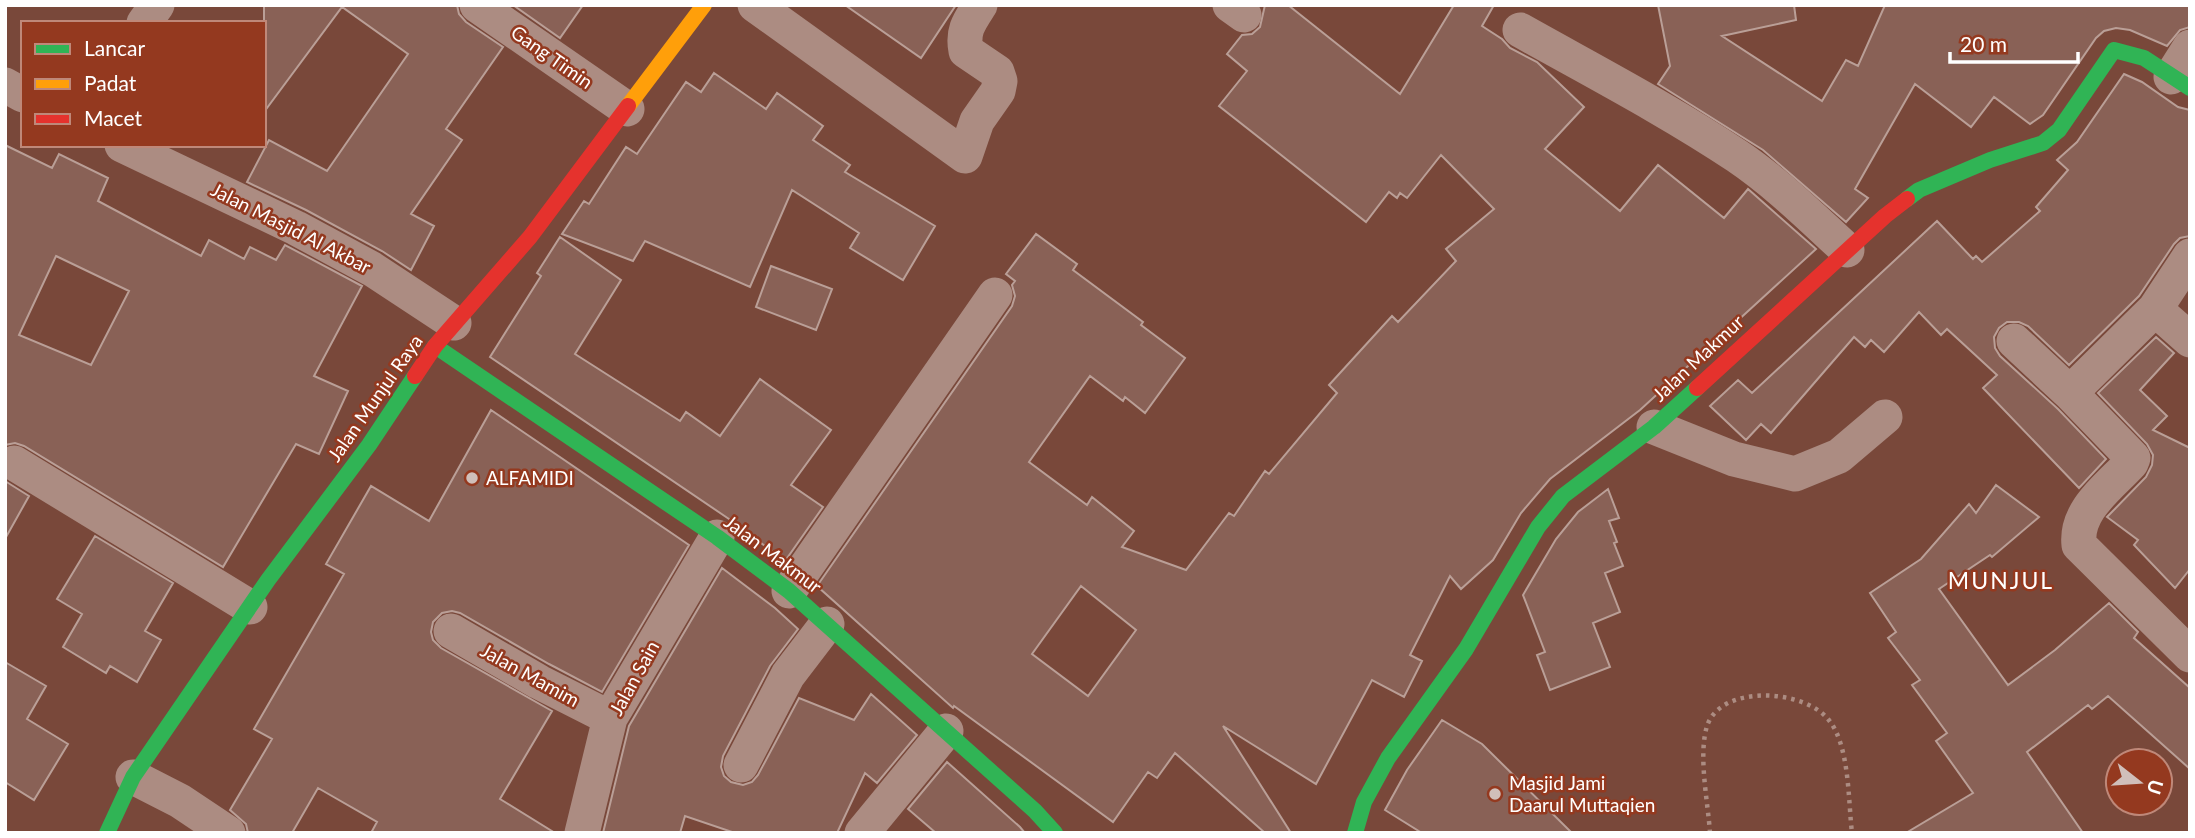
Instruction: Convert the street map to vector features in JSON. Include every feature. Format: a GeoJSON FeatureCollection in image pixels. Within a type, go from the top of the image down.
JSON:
{"type":"FeatureCollection","features":[{"type":"Feature","properties":{"kind":"street"},"geometry":{"type":"LineString","coordinates":[[145,21],[157,5]]}},
{"type":"Feature","properties":{"kind":"street","name":"Gang Timin"},"geometry":{"type":"LineString","coordinates":[[477,5],[627,109]]}},
{"type":"Feature","properties":{"kind":"street","name":"Jalan Munjul Raya"},"geometry":{"type":"LineString","coordinates":[[107,833],[133,777],[268,580],[369,445],[445,335],[530,237],[704,5]]}},
{"type":"Feature","properties":{"kind":"street"},"geometry":{"type":"LineString","coordinates":[[755,5],[965,156],[977,121],[998,91],[1000,81],[997,72],[966,51],[966,31],[980,5]]}},
{"type":"Feature","properties":{"kind":"street"},"geometry":{"type":"LineString","coordinates":[[1521,30],[1739,157],[1793,200],[1847,250]]}},
{"type":"Feature","properties":{"kind":"street"},"geometry":{"type":"LineString","coordinates":[[2180,83],[2190,47]]}},
{"type":"Feature","properties":{"kind":"street","name":"Jalan Makmur"},"geometry":{"type":"LineString","coordinates":[[1355,833],[1364,802],[1388,758],[1466,649],[1538,527],[1563,496],[1654,427],[1885,216],[1919,190],[1990,160],[2043,143],[2059,130],[2114,50],[2126,50],[2135,54],[2180,83]]}},
{"type":"Feature","properties":{"kind":"street"},"geometry":{"type":"LineString","coordinates":[[5,85],[21,94]]}},
{"type":"Feature","properties":{"kind":"street","name":"Jalan Masjid Al Akbar"},"geometry":{"type":"LineString","coordinates":[[126,147],[307,234],[372,269],[445,335]]}},
{"type":"Feature","properties":{"kind":"street"},"geometry":{"type":"LineString","coordinates":[[2072,395],[2074,388],[2154,309],[2190,256]]}},
{"type":"Feature","properties":{"kind":"street"},"geometry":{"type":"LineString","coordinates":[[789,591],[995,295]]}},
{"type":"Feature","properties":{"kind":"street"},"geometry":{"type":"LineString","coordinates":[[2154,309],[2190,341]]}},
{"type":"Feature","properties":{"kind":"street","name":"Jalan Makmur"},"geometry":{"type":"LineString","coordinates":[[445,335],[789,591],[1035,811],[1055,833]]}},
{"type":"Feature","properties":{"kind":"street"},"geometry":{"type":"LineString","coordinates":[[2014,341],[2072,395],[2133,458],[2132,463],[2085,511],[2077,531],[2078,545],[2190,655]]}},
{"type":"Feature","properties":{"kind":"street"},"geometry":{"type":"LineString","coordinates":[[1654,427],[1734,459],[1795,474],[1839,456],[1885,417]]}},
{"type":"Feature","properties":{"kind":"street"},"geometry":{"type":"LineString","coordinates":[[14,463],[250,607]]}},
{"type":"Feature","properties":{"kind":"street","name":"Jalan Sain"},"geometry":{"type":"LineString","coordinates":[[582,833],[610,718],[717,537]]}},
{"type":"Feature","properties":{"kind":"street"},"geometry":{"type":"LineString","coordinates":[[741,765],[788,675],[827,624]]}},
{"type":"Feature","properties":{"kind":"street","name":"Jalan Mamim"},"geometry":{"type":"LineString","coordinates":[[452,631],[539,682],[610,718]]}},
{"type":"Feature","properties":{"kind":"street"},"geometry":{"type":"LineString","coordinates":[[862,833],[946,732]]}},
{"type":"Feature","properties":{"kind":"street"},"geometry":{"type":"LineString","coordinates":[[133,777],[180,801],[228,833]]}},
{"type":"Feature","properties":{"kind":"path"},"geometry":{"type":"LineString","coordinates":[[1710,833],[1703,744],[1708,723],[1720,709],[1751,694],[1800,700],[1828,718],[1843,750],[1852,833]]}},
{"type":"Feature","properties":{"kind":"building"},"geometry":{"type":"Polygon","coordinates":[[[264,5],[457,5],[459,14],[466,22],[503,47],[446,129],[462,140],[411,214],[434,226],[411,270],[382,251],[306,210],[247,182],[269,140],[327,171],[408,54],[342,7],[266,109],[264,5]]]}},
{"type":"Feature","properties":{"kind":"building"},"geometry":{"type":"Polygon","coordinates":[[[513,5],[583,5],[560,38],[513,5]]]}},
{"type":"Feature","properties":{"kind":"building"},"geometry":{"type":"Polygon","coordinates":[[[845,5],[956,5],[921,58],[845,5]]]}},
{"type":"Feature","properties":{"kind":"building"},"geometry":{"type":"Polygon","coordinates":[[[1265,5],[1288,5],[1400,94],[1454,5],[1494,5],[1482,26],[1502,39],[1510,48],[1537,62],[1584,107],[1545,149],[1620,211],[1658,165],[1724,218],[1748,189],[1816,249],[1640,410],[1550,479],[1521,513],[1493,560],[1461,589],[1450,576],[1410,655],[1422,661],[1404,697],[1372,680],[1316,784],[1223,726],[1291,833],[1265,833],[1175,753],[1157,778],[1148,772],[1113,822],[954,706],[953,708],[817,586],[1012,306],[1015,296],[1012,285],[1015,281],[1006,274],[1036,234],[1077,264],[1073,270],[1143,322],[1141,325],[1185,358],[1145,413],[1125,397],[1123,401],[1090,376],[1029,462],[1087,505],[1092,497],[1134,531],[1122,547],[1186,570],[1229,513],[1234,516],[1265,471],[1269,474],[1337,393],[1329,385],[1392,316],[1398,322],[1456,261],[1446,249],[1494,209],[1441,155],[1407,198],[1400,193],[1397,198],[1389,192],[1366,222],[1219,106],[1247,71],[1227,54],[1242,35],[1252,34],[1260,27],[1265,5]],[[1081,586],[1032,654],[1088,696],[1136,630],[1081,586]]]}},
{"type":"Feature","properties":{"kind":"building"},"geometry":{"type":"Polygon","coordinates":[[[1658,5],[1794,5],[1796,20],[1722,36],[1822,101],[1846,60],[1858,66],[1885,5],[2190,5],[2190,27],[2180,30],[2167,46],[2130,30],[2116,28],[2104,31],[2096,38],[2043,115],[2030,124],[1994,97],[1971,127],[1915,84],[1855,189],[1868,198],[1846,222],[1763,150],[1658,84],[1670,66],[1658,5]]]}},
{"type":"Feature","properties":{"kind":"building"},"geometry":{"type":"Polygon","coordinates":[[[714,73],[766,109],[777,93],[823,126],[813,140],[850,165],[845,172],[935,226],[903,280],[850,248],[859,233],[792,190],[750,287],[645,241],[633,261],[562,234],[584,201],[589,204],[626,147],[637,154],[686,82],[701,92],[714,73]]]}},
{"type":"Feature","properties":{"kind":"building"},"geometry":{"type":"Polygon","coordinates":[[[2124,74],[2142,82],[2178,107],[2190,110],[2190,236],[2180,238],[2174,244],[2139,296],[2069,365],[2028,326],[2019,322],[2007,322],[1999,328],[1994,337],[1995,348],[2000,356],[2058,409],[2106,459],[2079,488],[1983,388],[1997,375],[1947,329],[1941,335],[1919,312],[1884,352],[1871,340],[1865,347],[1854,337],[1771,433],[1761,424],[1746,440],[1710,406],[1738,380],[1752,393],[1937,221],[1973,259],[1976,256],[1982,262],[2040,211],[2036,207],[2068,170],[2057,160],[2077,142],[2124,74]]]}},
{"type":"Feature","properties":{"kind":"building"},"geometry":{"type":"Polygon","coordinates":[[[5,145],[52,168],[59,154],[108,178],[98,201],[201,256],[209,240],[244,259],[250,247],[276,260],[285,245],[362,286],[314,376],[348,391],[319,454],[296,444],[223,567],[24,446],[15,443],[5,445],[5,145]],[[56,256],[19,335],[91,365],[129,291],[56,256]]]}},
{"type":"Feature","properties":{"kind":"building"},"geometry":{"type":"Polygon","coordinates":[[[560,237],[621,280],[575,354],[680,421],[686,412],[720,436],[760,379],[831,430],[791,485],[823,507],[785,561],[729,519],[490,357],[541,276],[537,273],[560,237]]]}},
{"type":"Feature","properties":{"kind":"building"},"geometry":{"type":"Polygon","coordinates":[[[771,266],[832,289],[816,330],[756,307],[771,266]]]}},
{"type":"Feature","properties":{"kind":"building"},"geometry":{"type":"Polygon","coordinates":[[[2156,337],[2174,353],[2140,390],[2167,416],[2153,430],[2190,448],[2190,569],[2175,588],[2134,545],[2138,540],[2107,517],[2146,477],[2153,455],[2147,444],[2098,393],[2156,337]]]}},
{"type":"Feature","properties":{"kind":"building"},"geometry":{"type":"Polygon","coordinates":[[[491,410],[689,545],[602,692],[460,613],[442,613],[433,622],[433,640],[441,648],[552,711],[500,799],[555,833],[371,833],[377,822],[318,788],[292,833],[248,833],[246,824],[230,810],[272,739],[254,729],[344,574],[326,564],[371,486],[429,521],[491,410]]]}},
{"type":"Feature","properties":{"kind":"building"},"geometry":{"type":"Polygon","coordinates":[[[5,481],[29,496],[5,539],[5,481]]]}},
{"type":"Feature","properties":{"kind":"building"},"geometry":{"type":"Polygon","coordinates":[[[1996,485],[2039,517],[1992,557],[1990,555],[1939,589],[2008,685],[2055,650],[2109,603],[2138,632],[2134,638],[2190,688],[2190,769],[2174,755],[2174,747],[2165,747],[2108,696],[2092,709],[2088,705],[2027,752],[2083,833],[1906,833],[1973,793],[1936,741],[1947,733],[1912,685],[1920,680],[1888,638],[1896,632],[1870,593],[1921,559],[1969,504],[1976,513],[1996,485]]]}},
{"type":"Feature","properties":{"kind":"building"},"geometry":{"type":"Polygon","coordinates":[[[1608,489],[1619,518],[1609,521],[1623,566],[1605,573],[1620,612],[1593,623],[1610,667],[1550,690],[1537,655],[1545,652],[1523,595],[1556,539],[1578,512],[1608,489]]]}},
{"type":"Feature","properties":{"kind":"building"},"geometry":{"type":"Polygon","coordinates":[[[95,536],[173,583],[145,631],[161,640],[137,682],[110,666],[106,673],[63,647],[82,614],[57,599],[95,536]]]}},
{"type":"Feature","properties":{"kind":"building"},"geometry":{"type":"Polygon","coordinates":[[[722,568],[798,629],[770,666],[723,756],[721,767],[724,776],[731,782],[743,785],[752,782],[758,775],[799,698],[854,720],[871,694],[917,735],[877,783],[865,773],[837,833],[735,833],[685,816],[680,833],[603,833],[629,726],[722,568]]]}},
{"type":"Feature","properties":{"kind":"building"},"geometry":{"type":"Polygon","coordinates":[[[5,662],[46,686],[27,719],[68,744],[34,800],[5,782],[5,662]]]}},
{"type":"Feature","properties":{"kind":"building"},"geometry":{"type":"Polygon","coordinates":[[[1442,720],[1482,744],[1572,833],[1422,833],[1385,810],[1407,770],[1442,720]]]}},
{"type":"Feature","properties":{"kind":"building"},"geometry":{"type":"Polygon","coordinates":[[[947,762],[1025,833],[936,833],[908,809],[947,762]]]}},
{"type":"Feature","properties":{"kind":"traffic: fast"},"geometry":{"type":"LineString","coordinates":[[1907,199],[1919,190],[1990,160],[2043,143],[2059,130],[2114,50],[2144,58],[2190,88]]}},
{"type":"Feature","properties":{"kind":"traffic: fast"},"geometry":{"type":"LineString","coordinates":[[435,346],[717,537],[789,591],[1035,811],[1055,833]]}},
{"type":"Feature","properties":{"kind":"traffic: fast"},"geometry":{"type":"LineString","coordinates":[[107,833],[133,777],[268,580],[369,445],[415,376]]}},
{"type":"Feature","properties":{"kind":"traffic: fast"},"geometry":{"type":"LineString","coordinates":[[1355,833],[1364,802],[1388,758],[1466,649],[1538,527],[1563,496],[1654,427],[1697,388]]}},
{"type":"Feature","properties":{"kind":"traffic: slow"},"geometry":{"type":"LineString","coordinates":[[628,106],[704,5]]}},
{"type":"Feature","properties":{"kind":"traffic: jam"},"geometry":{"type":"LineString","coordinates":[[415,376],[435,346],[530,237],[628,106]]}},
{"type":"Feature","properties":{"kind":"traffic: jam"},"geometry":{"type":"LineString","coordinates":[[1697,388],[1907,199]]}},
{"type":"Feature","properties":{"kind":"place","name":"ALFAMIDI"},"geometry":{"type":"Point","coordinates":[472,478]}},
{"type":"Feature","properties":{"kind":"place","name":"Masjid Jami Daarul Muttaqien"},"geometry":{"type":"Point","coordinates":[1495,794]}},
{"type":"Feature","properties":{"kind":"district","name":"MUNJUL"},"geometry":{"type":"Point","coordinates":[2001,581]}}]}
